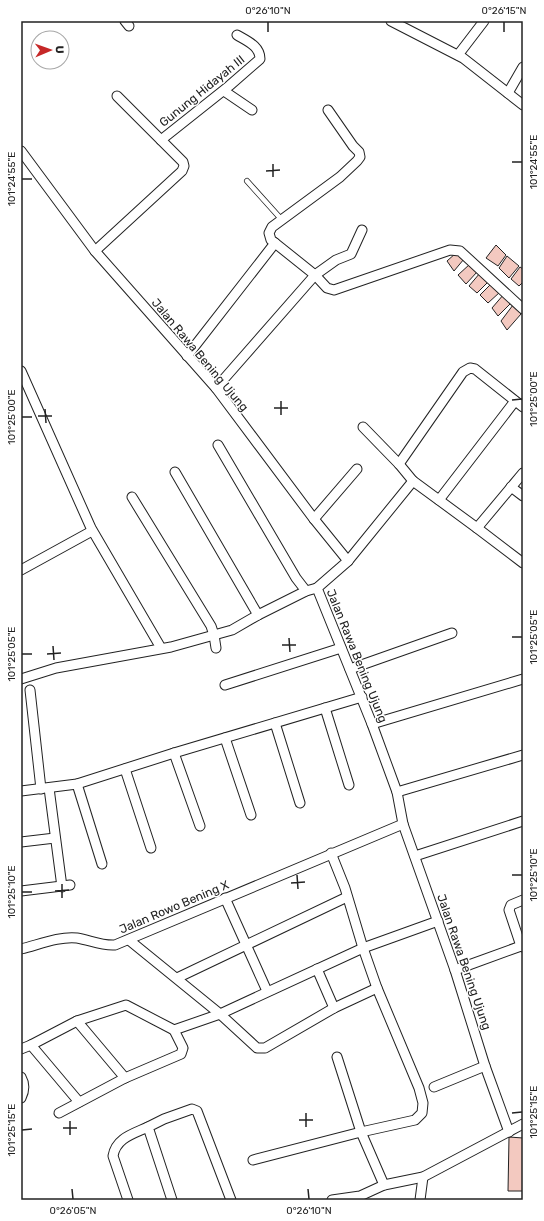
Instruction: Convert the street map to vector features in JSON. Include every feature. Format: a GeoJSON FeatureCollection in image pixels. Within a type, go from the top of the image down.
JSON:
{"type":"FeatureCollection","features":[{"type":"Feature","properties":{"kind":"street"},"geometry":{"type":"LineString","coordinates":[[390,21],[463,58],[523,106]]}},
{"type":"Feature","properties":{"kind":"street"},"geometry":{"type":"LineString","coordinates":[[458,55],[484,21]]}},
{"type":"Feature","properties":{"kind":"street","name":"Gunung Hidayah III"},"geometry":{"type":"LineString","coordinates":[[95,251],[182,171],[184,166],[183,162],[161,140],[224,91],[260,59],[260,53],[257,48],[237,35]]}},
{"type":"Feature","properties":{"kind":"street"},"geometry":{"type":"LineString","coordinates":[[508,93],[523,67]]}},
{"type":"Feature","properties":{"kind":"street"},"geometry":{"type":"LineString","coordinates":[[224,91],[252,110]]}},
{"type":"Feature","properties":{"kind":"street"},"geometry":{"type":"LineString","coordinates":[[117,96],[161,140]]}},
{"type":"Feature","properties":{"kind":"street"},"geometry":{"type":"LineString","coordinates":[[328,110],[353,146],[359,152],[360,157],[340,177],[272,227],[269,234],[271,240],[315,275],[327,288],[334,290],[450,250],[460,251],[523,309]]}},
{"type":"Feature","properties":{"kind":"street","name":"Jalan Rawa Bening Ujung"},"geometry":{"type":"LineString","coordinates":[[21,152],[95,251],[216,388],[314,519],[348,561],[317,588],[362,697],[397,792],[403,824],[455,970],[485,1066],[509,1132]]}},
{"type":"Feature","properties":{"kind":"street"},"geometry":{"type":"LineString","coordinates":[[216,388],[315,275],[336,260],[351,254],[362,230]]}},
{"type":"Feature","properties":{"kind":"street"},"geometry":{"type":"LineString","coordinates":[[187,356],[275,243]]}},
{"type":"Feature","properties":{"kind":"street"},"geometry":{"type":"LineString","coordinates":[[399,464],[464,372],[470,368],[476,369],[519,404],[439,500]]}},
{"type":"Feature","properties":{"kind":"street"},"geometry":{"type":"LineString","coordinates":[[21,371],[92,531],[162,648]]}},
{"type":"Feature","properties":{"kind":"street"},"geometry":{"type":"LineString","coordinates":[[363,427],[399,464],[413,481],[523,563]]}},
{"type":"Feature","properties":{"kind":"street"},"geometry":{"type":"LineString","coordinates":[[218,445],[296,578],[306,591]]}},
{"type":"Feature","properties":{"kind":"street"},"geometry":{"type":"LineString","coordinates":[[314,519],[357,468]]}},
{"type":"Feature","properties":{"kind":"street"},"geometry":{"type":"LineString","coordinates":[[175,472],[258,615]]}},
{"type":"Feature","properties":{"kind":"street"},"geometry":{"type":"LineString","coordinates":[[477,528],[523,472]]}},
{"type":"Feature","properties":{"kind":"street"},"geometry":{"type":"LineString","coordinates":[[348,561],[413,481]]}},
{"type":"Feature","properties":{"kind":"street"},"geometry":{"type":"LineString","coordinates":[[511,487],[523,496]]}},
{"type":"Feature","properties":{"kind":"street"},"geometry":{"type":"LineString","coordinates":[[132,497],[211,626],[216,648]]}},
{"type":"Feature","properties":{"kind":"street"},"geometry":{"type":"LineString","coordinates":[[21,570],[92,531]]}},
{"type":"Feature","properties":{"kind":"street"},"geometry":{"type":"LineString","coordinates":[[21,679],[56,668],[162,648],[232,630],[306,591],[317,588]]}},
{"type":"Feature","properties":{"kind":"street"},"geometry":{"type":"LineString","coordinates":[[350,669],[452,633]]}},
{"type":"Feature","properties":{"kind":"street"},"geometry":{"type":"LineString","coordinates":[[225,685],[341,648]]}},
{"type":"Feature","properties":{"kind":"street"},"geometry":{"type":"LineString","coordinates":[[372,724],[523,679]]}},
{"type":"Feature","properties":{"kind":"street"},"geometry":{"type":"LineString","coordinates":[[21,891],[66,886],[45,789],[30,690]]}},
{"type":"Feature","properties":{"kind":"street"},"geometry":{"type":"LineString","coordinates":[[21,791],[77,784],[174,753],[362,697]]}},
{"type":"Feature","properties":{"kind":"street"},"geometry":{"type":"LineString","coordinates":[[325,708],[349,785]]}},
{"type":"Feature","properties":{"kind":"street"},"geometry":{"type":"LineString","coordinates":[[275,723],[300,803]]}},
{"type":"Feature","properties":{"kind":"street"},"geometry":{"type":"LineString","coordinates":[[225,738],[251,815]]}},
{"type":"Feature","properties":{"kind":"street"},"geometry":{"type":"LineString","coordinates":[[174,753],[200,826]]}},
{"type":"Feature","properties":{"kind":"street"},"geometry":{"type":"LineString","coordinates":[[397,792],[523,755]]}},
{"type":"Feature","properties":{"kind":"street"},"geometry":{"type":"LineString","coordinates":[[125,769],[151,848]]}},
{"type":"Feature","properties":{"kind":"street"},"geometry":{"type":"LineString","coordinates":[[77,784],[102,864]]}},
{"type":"Feature","properties":{"kind":"street"},"geometry":{"type":"LineString","coordinates":[[415,856],[523,821]]}},
{"type":"Feature","properties":{"kind":"street","name":"Jalan Rowo Bening X"},"geometry":{"type":"LineString","coordinates":[[21,949],[68,938],[78,938],[105,945],[115,945],[403,824]]}},
{"type":"Feature","properties":{"kind":"street"},"geometry":{"type":"LineString","coordinates":[[21,842],[56,838]]}},
{"type":"Feature","properties":{"kind":"street"},"geometry":{"type":"LineString","coordinates":[[253,1160],[361,1132],[415,1120],[422,1113],[423,1103],[419,1088],[377,988],[345,888],[331,854]]}},
{"type":"Feature","properties":{"kind":"street"},"geometry":{"type":"LineString","coordinates":[[177,978],[347,897]]}},
{"type":"Feature","properties":{"kind":"street"},"geometry":{"type":"LineString","coordinates":[[225,898],[267,991]]}},
{"type":"Feature","properties":{"kind":"street"},"geometry":{"type":"LineString","coordinates":[[455,970],[522,947],[509,910],[511,905],[523,900]]}},
{"type":"Feature","properties":{"kind":"street"},"geometry":{"type":"LineString","coordinates":[[174,1030],[220,1014],[363,948],[438,921]]}},
{"type":"Feature","properties":{"kind":"street"},"geometry":{"type":"LineString","coordinates":[[129,940],[220,1014],[257,1048],[261,1049],[334,1008],[377,988]]}},
{"type":"Feature","properties":{"kind":"street"},"geometry":{"type":"LineString","coordinates":[[317,969],[334,1008]]}},
{"type":"Feature","properties":{"kind":"street"},"geometry":{"type":"LineString","coordinates":[[21,1049],[77,1021],[126,1005],[174,1030],[183,1048],[181,1054],[125,1078],[59,1113]]}},
{"type":"Feature","properties":{"kind":"street"},"geometry":{"type":"LineString","coordinates":[[77,1021],[125,1078]]}},
{"type":"Feature","properties":{"kind":"street"},"geometry":{"type":"LineString","coordinates":[[31,1045],[79,1102]]}},
{"type":"Feature","properties":{"kind":"street"},"geometry":{"type":"LineString","coordinates":[[336,1057],[361,1132],[384,1185]]}},
{"type":"Feature","properties":{"kind":"street"},"geometry":{"type":"LineString","coordinates":[[434,1087],[485,1066]]}},
{"type":"Feature","properties":{"kind":"street"},"geometry":{"type":"LineString","coordinates":[[21,1077],[24,1085],[21,1098]]}},
{"type":"Feature","properties":{"kind":"street"},"geometry":{"type":"LineString","coordinates":[[128,1200],[113,1156],[114,1149],[118,1143],[164,1119],[192,1109],[197,1111],[230,1200]]}},
{"type":"Feature","properties":{"kind":"street"},"geometry":{"type":"LineString","coordinates":[[332,1200],[359,1198],[384,1185],[423,1177],[523,1124]]}},
{"type":"Feature","properties":{"kind":"street"},"geometry":{"type":"LineString","coordinates":[[148,1127],[172,1200]]}},
{"type":"Feature","properties":{"kind":"street"},"geometry":{"type":"LineString","coordinates":[[420,1200],[423,1177]]}},
{"type":"Feature","properties":{"kind":"lane"},"geometry":{"type":"LineString","coordinates":[[247,180],[282,220]]}},
{"type":"Feature","properties":{"kind":"building"},"geometry":{"type":"Polygon","coordinates":[[[496,245],[506,255],[498,266],[486,258],[496,245]]]}},
{"type":"Feature","properties":{"kind":"building"},"geometry":{"type":"Polygon","coordinates":[[[456,253],[464,259],[454,271],[447,261],[456,253]]]}},
{"type":"Feature","properties":{"kind":"building"},"geometry":{"type":"Polygon","coordinates":[[[507,256],[519,266],[509,278],[499,268],[507,256]]]}},
{"type":"Feature","properties":{"kind":"building"},"geometry":{"type":"Polygon","coordinates":[[[470,264],[477,272],[466,284],[458,275],[470,264]]]}},
{"type":"Feature","properties":{"kind":"building"},"geometry":{"type":"Polygon","coordinates":[[[520,267],[523,269],[523,282],[519,286],[511,279],[520,267]]]}},
{"type":"Feature","properties":{"kind":"building"},"geometry":{"type":"Polygon","coordinates":[[[480,273],[488,282],[477,293],[469,286],[480,273]]]}},
{"type":"Feature","properties":{"kind":"building"},"geometry":{"type":"Polygon","coordinates":[[[492,283],[500,292],[488,303],[480,295],[492,283]]]}},
{"type":"Feature","properties":{"kind":"building"},"geometry":{"type":"Polygon","coordinates":[[[504,294],[512,302],[498,316],[492,308],[504,294]]]}},
{"type":"Feature","properties":{"kind":"building"},"geometry":{"type":"Polygon","coordinates":[[[513,305],[521,314],[507,330],[501,321],[513,305]]]}},
{"type":"Feature","properties":{"kind":"building"},"geometry":{"type":"Polygon","coordinates":[[[509,1137],[523,1138],[523,1191],[508,1191],[509,1137]]]}}]}
